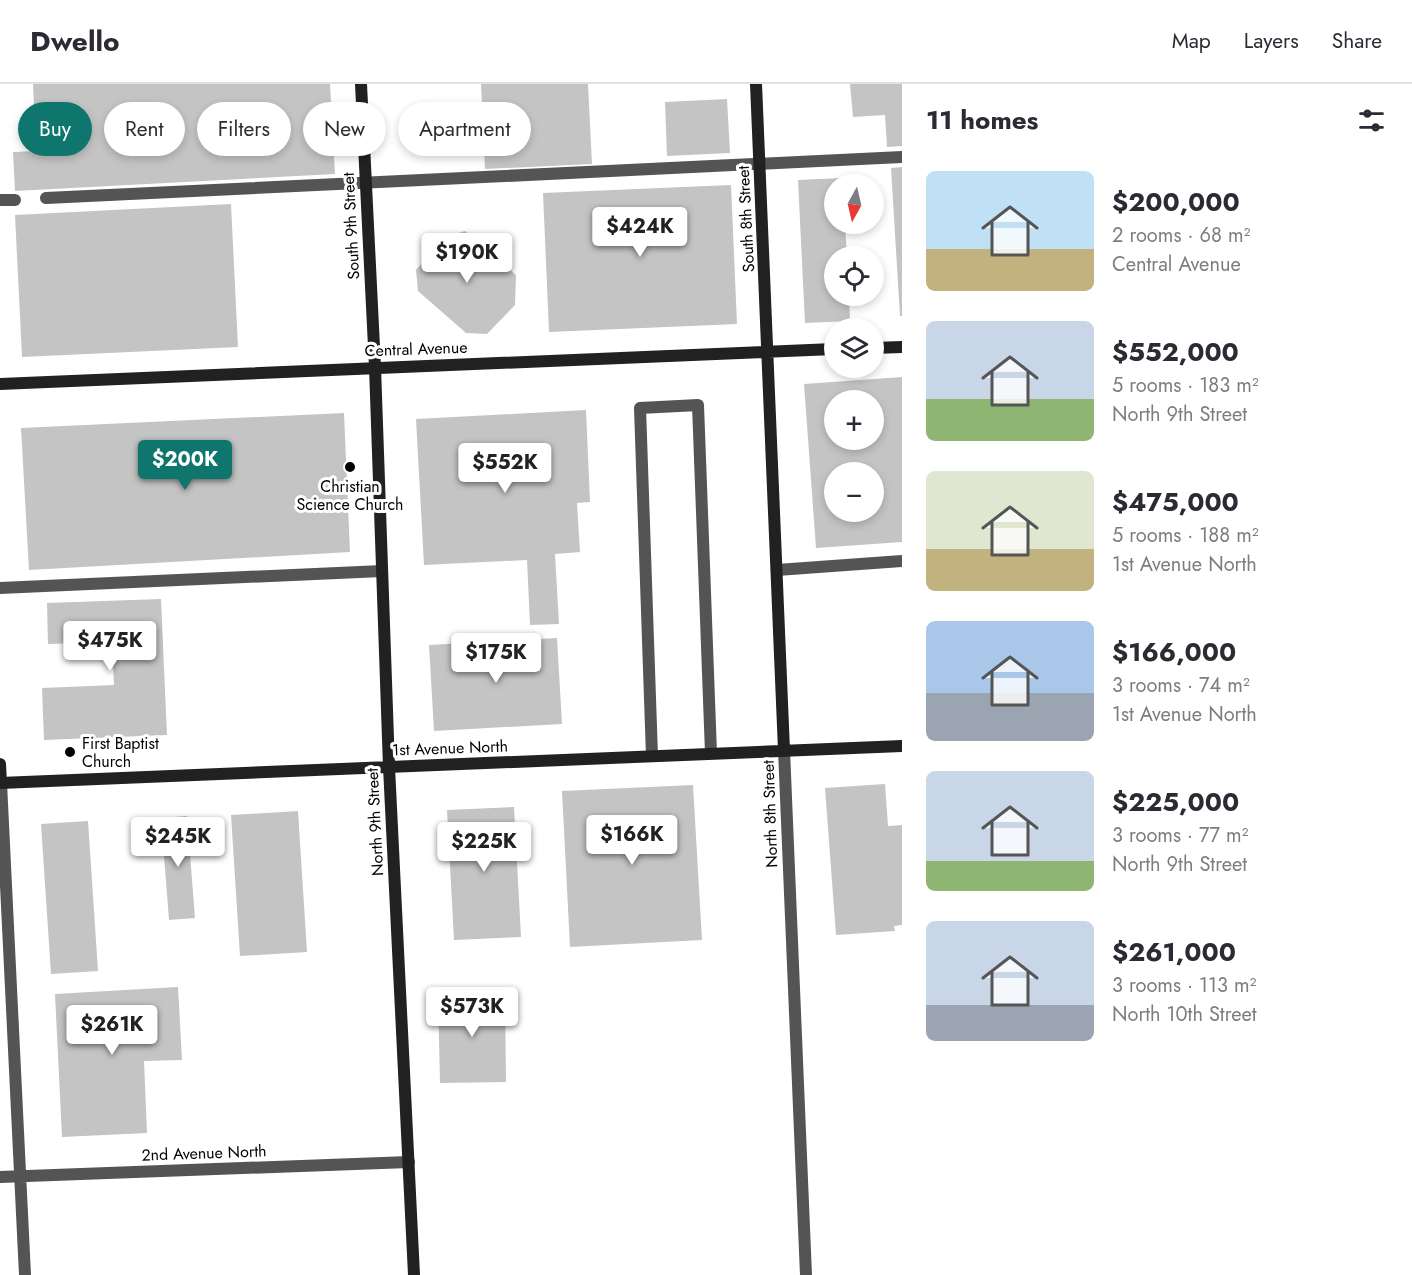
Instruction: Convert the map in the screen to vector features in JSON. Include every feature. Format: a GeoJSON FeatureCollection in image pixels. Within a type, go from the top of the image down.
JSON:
{"type":"FeatureCollection","features":[{"type":"Feature","properties":{"kind":"main road","name":"South 9th Street"},"geometry":{"type":"LineString","coordinates":[[361,84],[375,367]]}},
{"type":"Feature","properties":{"kind":"main road","name":"South 8th Street"},"geometry":{"type":"LineString","coordinates":[[756,84],[768,352]]}},
{"type":"Feature","properties":{"kind":"main road"},"geometry":{"type":"LineString","coordinates":[[884,348],[902,347]]}},
{"type":"Feature","properties":{"kind":"main road","name":"Central Avenue"},"geometry":{"type":"LineString","coordinates":[[0,384],[824,350]]}},
{"type":"Feature","properties":{"kind":"main road","name":"North 8th Street"},"geometry":{"type":"LineString","coordinates":[[768,352],[784,750]]}},
{"type":"Feature","properties":{"kind":"main road","name":"North 9th Street"},"geometry":{"type":"LineString","coordinates":[[375,367],[389,767],[414,1275]]}},
{"type":"Feature","properties":{"kind":"main road","name":"1st Avenue North"},"geometry":{"type":"LineString","coordinates":[[0,783],[902,746]]}},
{"type":"Feature","properties":{"kind":"main road"},"geometry":{"type":"LineString","coordinates":[[0,764],[0,783]]}},
{"type":"Feature","properties":{"kind":"street"},"geometry":{"type":"LineString","coordinates":[[46,198],[902,157]]}},
{"type":"Feature","properties":{"kind":"street"},"geometry":{"type":"LineString","coordinates":[[0,200],[15,200]]}},
{"type":"Feature","properties":{"kind":"street"},"geometry":{"type":"LineString","coordinates":[[652,756],[640,408],[698,405],[711,753]]}},
{"type":"Feature","properties":{"kind":"street"},"geometry":{"type":"LineString","coordinates":[[777,570],[902,561]]}},
{"type":"Feature","properties":{"kind":"street"},"geometry":{"type":"LineString","coordinates":[[0,588],[382,571]]}},
{"type":"Feature","properties":{"kind":"street","name":"North 8th Street"},"geometry":{"type":"LineString","coordinates":[[784,750],[806,1275]]}},
{"type":"Feature","properties":{"kind":"street"},"geometry":{"type":"LineString","coordinates":[[0,783],[25,1275]]}},
{"type":"Feature","properties":{"kind":"street","name":"2nd Avenue North"},"geometry":{"type":"LineString","coordinates":[[0,1177],[408,1162]]}},
{"type":"Feature","properties":{"kind":"building"},"geometry":{"type":"Polygon","coordinates":[[[33,84],[330,84],[331,102],[303,102],[303,156],[334,156],[335,174],[15,191],[13,152],[18,152],[18,156],[92,156],[92,102],[34,102],[33,84]]]}},
{"type":"Feature","properties":{"kind":"building"},"geometry":{"type":"Polygon","coordinates":[[[481,84],[588,84],[592,164],[485,169],[484,156],[531,156],[531,102],[482,102],[481,84]]]}},
{"type":"Feature","properties":{"kind":"building"},"geometry":{"type":"Polygon","coordinates":[[[850,84],[902,84],[902,146],[887,147],[885,115],[853,117],[850,84]]]}},
{"type":"Feature","properties":{"kind":"building"},"geometry":{"type":"Polygon","coordinates":[[[727,99],[730,153],[667,156],[665,102],[727,99]]]}},
{"type":"Feature","properties":{"kind":"building"},"geometry":{"type":"Polygon","coordinates":[[[902,167],[902,316],[900,316],[891,168],[902,167]]]}},
{"type":"Feature","properties":{"kind":"building"},"geometry":{"type":"Polygon","coordinates":[[[824,179],[824,234],[846,234],[846,246],[824,246],[824,306],[849,306],[850,318],[824,318],[824,322],[805,323],[798,180],[824,179]]]}},
{"type":"Feature","properties":{"kind":"building"},"geometry":{"type":"Polygon","coordinates":[[[731,185],[737,324],[549,332],[543,193],[731,185]]]}},
{"type":"Feature","properties":{"kind":"building"},"geometry":{"type":"Polygon","coordinates":[[[231,204],[238,347],[22,357],[15,215],[231,204]]]}},
{"type":"Feature","properties":{"kind":"building"},"geometry":{"type":"Polygon","coordinates":[[[465,231],[516,275],[515,305],[487,334],[466,333],[418,291],[416,270],[444,238],[465,231]]]}},
{"type":"Feature","properties":{"kind":"building"},"geometry":{"type":"Polygon","coordinates":[[[902,377],[902,542],[816,548],[804,384],[902,377]]]}},
{"type":"Feature","properties":{"kind":"building"},"geometry":{"type":"Polygon","coordinates":[[[586,410],[590,502],[577,503],[580,552],[555,554],[559,624],[530,625],[527,560],[424,565],[416,419],[586,410]]]}},
{"type":"Feature","properties":{"kind":"building"},"geometry":{"type":"Polygon","coordinates":[[[344,413],[350,552],[29,570],[21,428],[344,413]]]}},
{"type":"Feature","properties":{"kind":"building"},"geometry":{"type":"Polygon","coordinates":[[[161,599],[167,735],[44,740],[42,688],[114,685],[112,642],[48,644],[47,603],[161,599]]]}},
{"type":"Feature","properties":{"kind":"building"},"geometry":{"type":"Polygon","coordinates":[[[557,638],[562,724],[434,731],[429,645],[557,638]]]}},
{"type":"Feature","properties":{"kind":"building"},"geometry":{"type":"Polygon","coordinates":[[[885,784],[888,826],[902,825],[902,925],[894,926],[895,931],[836,935],[825,788],[885,784]]]}},
{"type":"Feature","properties":{"kind":"building"},"geometry":{"type":"Polygon","coordinates":[[[693,785],[702,940],[570,947],[562,791],[693,785]]]}},
{"type":"Feature","properties":{"kind":"building"},"geometry":{"type":"Polygon","coordinates":[[[514,807],[521,937],[454,940],[447,810],[514,807]]]}},
{"type":"Feature","properties":{"kind":"building"},"geometry":{"type":"Polygon","coordinates":[[[298,811],[307,952],[240,956],[231,815],[298,811]]]}},
{"type":"Feature","properties":{"kind":"building"},"geometry":{"type":"Polygon","coordinates":[[[187,816],[195,918],[169,920],[161,818],[187,816]]]}},
{"type":"Feature","properties":{"kind":"building"},"geometry":{"type":"Polygon","coordinates":[[[88,821],[98,971],[51,974],[41,824],[88,821]]]}},
{"type":"Feature","properties":{"kind":"building"},"geometry":{"type":"Polygon","coordinates":[[[178,987],[182,1060],[144,1061],[147,1133],[62,1137],[55,994],[178,987]]]}},
{"type":"Feature","properties":{"kind":"building"},"geometry":{"type":"Polygon","coordinates":[[[505,994],[506,1082],[440,1083],[438,995],[505,994]]]}},
{"type":"Feature","properties":{"kind":"place","name":"Christian Science Church"},"geometry":{"type":"Point","coordinates":[350,467]}},
{"type":"Feature","properties":{"kind":"place","name":"First Baptist Church"},"geometry":{"type":"Point","coordinates":[70,752]}}]}
